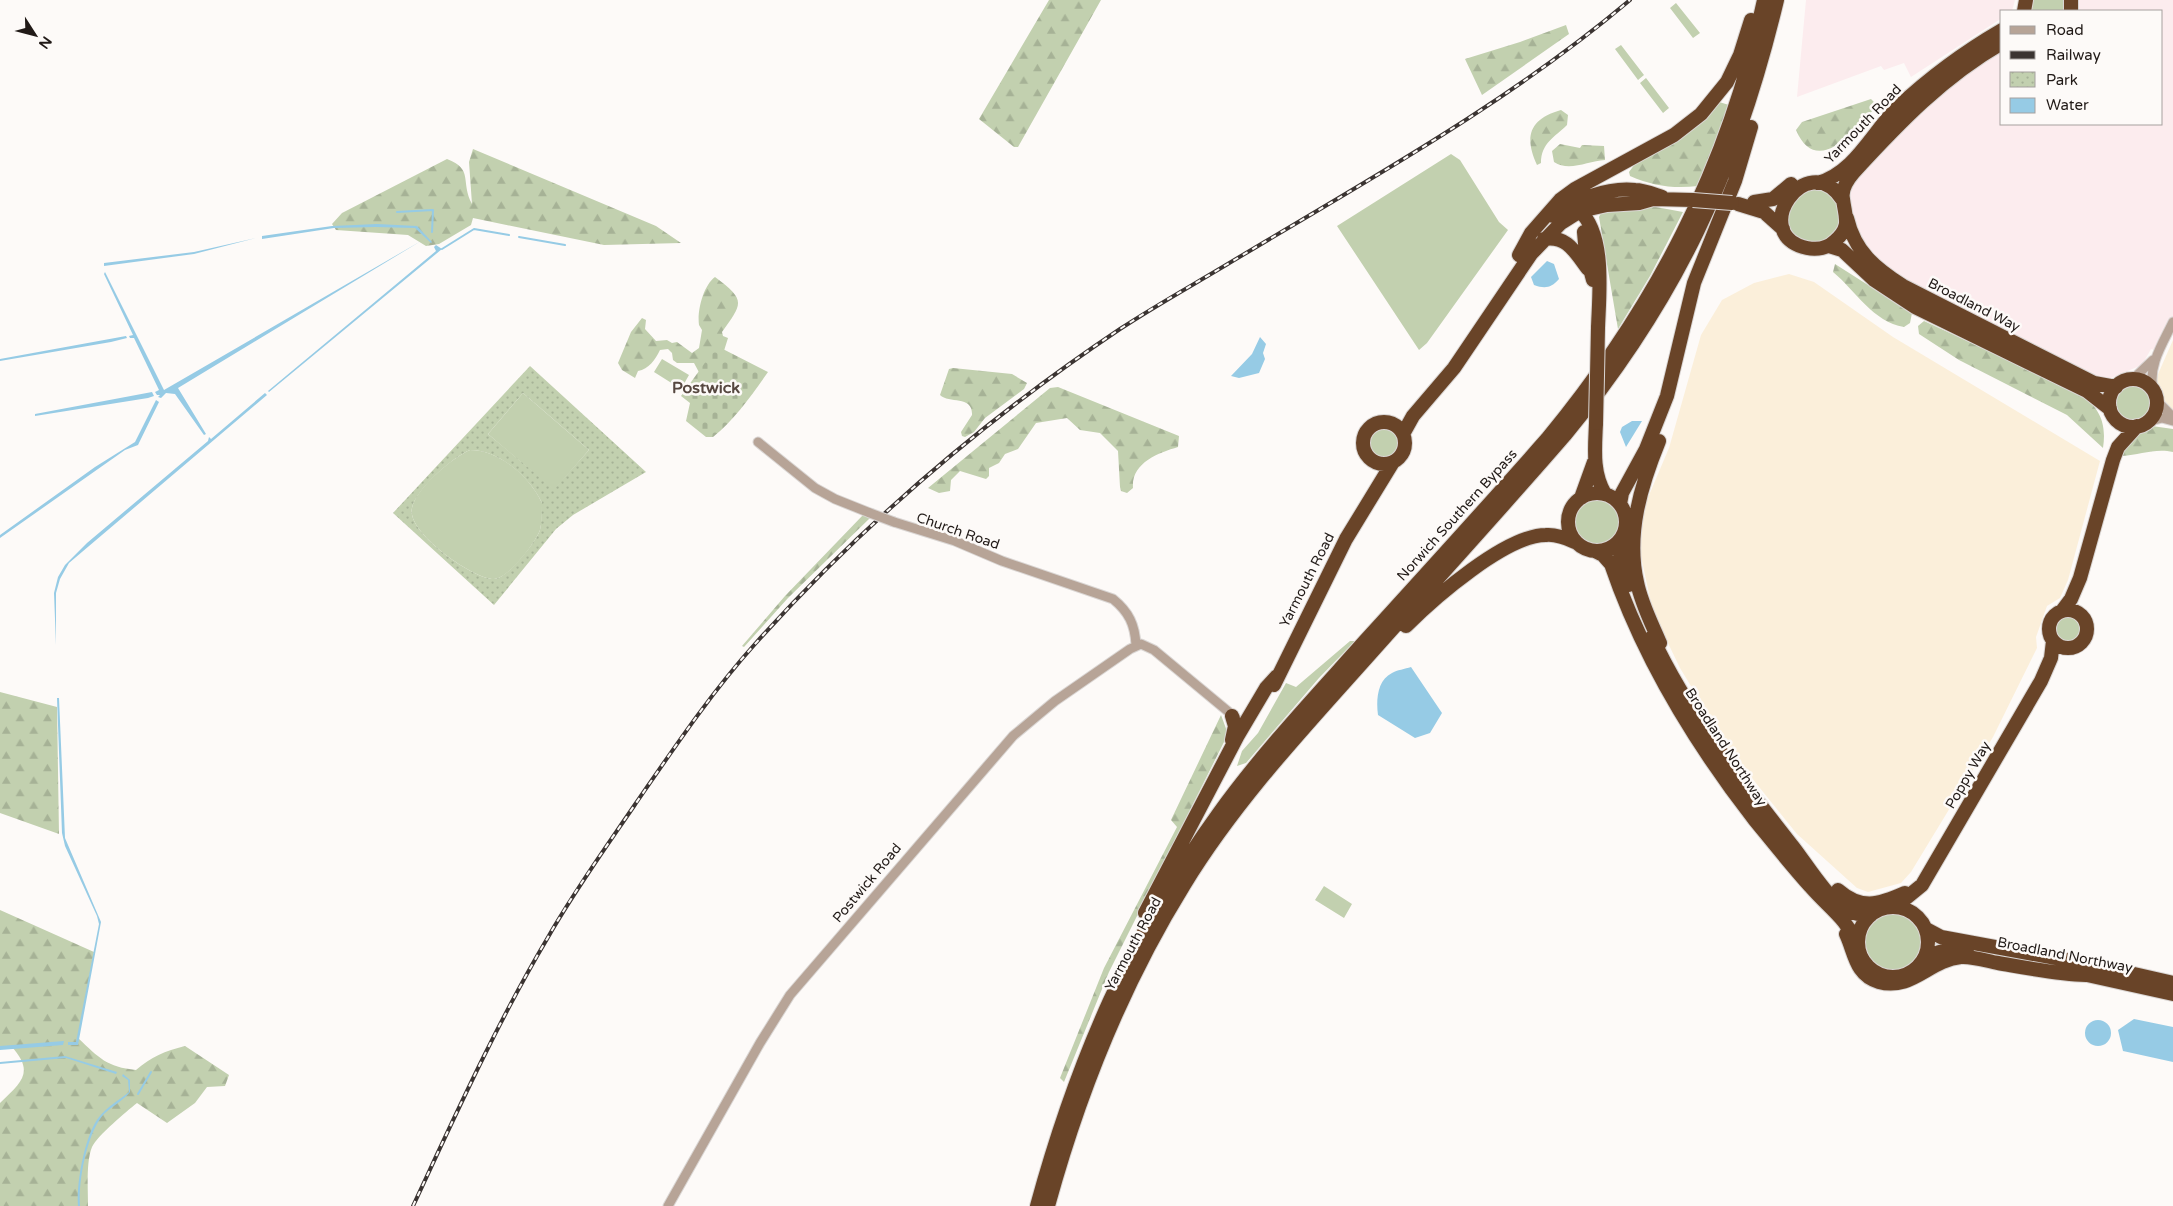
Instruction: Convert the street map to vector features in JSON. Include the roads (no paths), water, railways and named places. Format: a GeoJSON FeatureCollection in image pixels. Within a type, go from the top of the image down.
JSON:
{"type":"FeatureCollection","features":[{"type":"Feature","properties":{"kind":"highway"},"geometry":{"type":"LineString","coordinates":[[1519,254],[1531,233],[1560,200],[1684,129],[1715,99],[1727,82],[1740,55],[1756,0]]}},
{"type":"Feature","properties":{"kind":"highway","name":"Norwich Southern Bypass"},"geometry":{"type":"LineString","coordinates":[[1104,1011],[1133,952],[1171,885],[1219,812],[1242,782],[1299,715],[1547,439],[1581,398],[1637,318],[1687,227],[1716,162],[1738,100],[1764,0]]}},
{"type":"Feature","properties":{"kind":"highway","name":"Norwich Southern Bypass"},"geometry":{"type":"LineString","coordinates":[[1302,728],[1527,479],[1602,391],[1628,354],[1674,280],[1713,201],[1748,109],[1769,36],[1777,0]]}},
{"type":"Feature","properties":{"kind":"highway","name":"Yarmouth Road"},"geometry":{"type":"LineString","coordinates":[[1487,316],[1519,254],[1562,208],[1582,210],[1612,204],[1638,204],[1653,199],[1668,198],[1738,204],[1754,202],[1772,204],[1786,199],[1801,186],[1831,179],[1845,169],[1881,125],[1932,77],[2000,31]]}},
{"type":"Feature","properties":{"kind":"highway"},"geometry":{"type":"LineString","coordinates":[[1302,728],[1340,694],[1436,598],[1479,564],[1521,542],[1539,535],[1558,536],[1595,551],[1609,548],[1621,539],[1627,521],[1620,504],[1622,493],[1646,449],[1667,396],[1687,312],[1704,252],[1734,180],[1761,92],[1769,36]]}},
{"type":"Feature","properties":{"kind":"highway","name":"Yarmouth Road"},"geometry":{"type":"LineString","coordinates":[[1842,199],[1846,185],[1854,172],[1913,108],[1958,72],[2000,44]]}},
{"type":"Feature","properties":{"kind":"highway"},"geometry":{"type":"LineString","coordinates":[[1754,202],[1773,199],[1800,179],[1835,170],[1881,125]]}},
{"type":"Feature","properties":{"kind":"highway"},"geometry":{"type":"LineString","coordinates":[[1629,160],[1620,173],[1623,190],[1630,195],[1653,199]]}},
{"type":"Feature","properties":{"kind":"highway","name":"Yarmouth Road"},"geometry":{"type":"LineString","coordinates":[[1818,183],[1832,187],[1842,199]]}},
{"type":"Feature","properties":{"kind":"highway"},"geometry":{"type":"LineString","coordinates":[[1586,184],[1582,210],[1586,254],[1599,308]]}},
{"type":"Feature","properties":{"kind":"highway","name":"Yarmouth Road"},"geometry":{"type":"LineString","coordinates":[[1403,434],[1425,400],[1454,368],[1487,316],[1544,239],[1582,210],[1623,190],[1648,192],[1668,198]]}},
{"type":"Feature","properties":{"kind":"highway"},"geometry":{"type":"LineString","coordinates":[[1783,228],[1782,212],[1786,199]]}},
{"type":"Feature","properties":{"kind":"highway"},"geometry":{"type":"LineString","coordinates":[[1829,246],[1842,234],[1847,217],[1842,199]]}},
{"type":"Feature","properties":{"kind":"highway","name":"Yarmouth Road"},"geometry":{"type":"LineString","coordinates":[[1738,204],[1764,212],[1783,228],[1791,240],[1803,247],[1811,249],[1829,246]]}},
{"type":"Feature","properties":{"kind":"highway"},"geometry":{"type":"LineString","coordinates":[[1581,498],[1594,462],[1601,275],[1582,210]]}},
{"type":"Feature","properties":{"kind":"highway","name":"Broadland Way"},"geometry":{"type":"LineString","coordinates":[[1847,217],[1854,239],[1863,255],[1875,267],[1903,286],[2094,383],[2116,387]]}},
{"type":"Feature","properties":{"kind":"highway"},"geometry":{"type":"LineString","coordinates":[[1544,239],[1553,237],[1564,240],[1592,273]]}},
{"type":"Feature","properties":{"kind":"highway","name":"Broadland Way"},"geometry":{"type":"LineString","coordinates":[[1829,246],[1842,250],[1868,276],[1900,298],[2087,391],[2113,414]]}},
{"type":"Feature","properties":{"kind":"highway"},"geometry":{"type":"LineString","coordinates":[[1677,680],[1636,582],[1635,529],[1636,506],[1676,385],[1687,312]]}},
{"type":"Feature","properties":{"kind":"highway"},"geometry":{"type":"LineString","coordinates":[[2080,578],[2080,607],[2088,628],[2085,640],[2081,644],[2070,649],[2064,648],[2053,641],[2049,632],[2051,621],[2071,600],[2080,578],[2118,447],[2118,428],[2110,397],[2116,387],[2124,381],[2133,379],[2144,382],[2155,394],[2154,413],[2118,447]]}},
{"type":"Feature","properties":{"kind":"highway","name":"Yarmouth Road"},"geometry":{"type":"LineString","coordinates":[[1388,423],[1425,400]]}},
{"type":"Feature","properties":{"kind":"highway"},"geometry":{"type":"LineString","coordinates":[[2113,414],[2124,425],[2142,424]]}},
{"type":"Feature","properties":{"kind":"highway"},"geometry":{"type":"LineString","coordinates":[[1388,423],[1398,428],[1403,434],[1405,446],[1403,452],[1393,462],[1384,464],[1372,460],[1364,450],[1365,434],[1376,424],[1388,423]]}},
{"type":"Feature","properties":{"kind":"highway","name":"Yarmouth Road"},"geometry":{"type":"LineString","coordinates":[[1277,676],[1266,688],[1245,724],[1251,725],[1257,718],[1273,691],[1277,676],[1353,526],[1371,484],[1374,471],[1372,460]]}},
{"type":"Feature","properties":{"kind":"highway","name":"Yarmouth Road"},"geometry":{"type":"LineString","coordinates":[[1353,526],[1393,462]]}},
{"type":"Feature","properties":{"kind":"highway"},"geometry":{"type":"LineString","coordinates":[[1594,462],[1605,494]]}},
{"type":"Feature","properties":{"kind":"highway"},"geometry":{"type":"LineString","coordinates":[[1575,542],[1570,532],[1569,517],[1575,503],[1593,493],[1605,494],[1620,504]]}},
{"type":"Feature","properties":{"kind":"highway","name":"Broadland Northway"},"geometry":{"type":"LineString","coordinates":[[1621,539],[1620,560],[1656,645],[1723,757],[1840,904],[1857,914],[1871,915]]}},
{"type":"Feature","properties":{"kind":"highway","name":"Broadland Northway"},"geometry":{"type":"LineString","coordinates":[[1595,551],[1603,555],[1611,564],[1658,668],[1702,746],[1754,819],[1811,888],[1844,919],[1858,944]]}},
{"type":"Feature","properties":{"kind":"highway"},"geometry":{"type":"LineString","coordinates":[[2062,611],[2074,610],[2084,617]]}},
{"type":"Feature","properties":{"kind":"highway","name":"Poppy Way"},"geometry":{"type":"LineString","coordinates":[[1895,907],[1922,885],[2041,681],[2051,658],[2053,641]]}},
{"type":"Feature","properties":{"kind":"highway","name":"Poppy Way"},"geometry":{"type":"LineString","coordinates":[[2041,681],[2070,649]]}},
{"type":"Feature","properties":{"kind":"highway"},"geometry":{"type":"LineString","coordinates":[[1224,762],[1235,730],[1230,714]]}},
{"type":"Feature","properties":{"kind":"highway"},"geometry":{"type":"LineString","coordinates":[[1037,1206],[1066,1107],[1134,935],[1245,724]]}},
{"type":"Feature","properties":{"kind":"highway","name":"Yarmouth Road"},"geometry":{"type":"LineString","coordinates":[[1048,1206],[1089,1076],[1143,957],[1180,890],[1209,848],[1258,780],[1302,728]]}},
{"type":"Feature","properties":{"kind":"highway"},"geometry":{"type":"LineString","coordinates":[[1787,839],[1848,899],[1863,904],[1886,900],[1911,889],[1956,818],[1976,794]]}},
{"type":"Feature","properties":{"kind":"highway","name":"Poppy Way"},"geometry":{"type":"LineString","coordinates":[[1922,885],[1918,910],[1923,925]]}},
{"type":"Feature","properties":{"kind":"highway"},"geometry":{"type":"LineString","coordinates":[[1811,888],[1845,932],[1858,966],[1870,977],[1880,982],[1897,984],[1908,981],[1941,960],[1962,957],[2086,974]]}},
{"type":"Feature","properties":{"kind":"highway"},"geometry":{"type":"LineString","coordinates":[[1895,907],[1914,914],[1923,925],[1928,945],[1923,961],[1916,969],[1906,975],[1895,978],[1884,977],[1866,965],[1860,955],[1859,933],[1871,915],[1886,908],[1895,907]]}},
{"type":"Feature","properties":{"kind":"highway","name":"Broadland Northway"},"geometry":{"type":"LineString","coordinates":[[1923,925],[1941,937],[2099,966],[2173,983]]}},
{"type":"Feature","properties":{"kind":"highway","name":"Broadland Northway"},"geometry":{"type":"LineString","coordinates":[[1923,961],[1934,952],[1955,949],[2086,974],[2173,994]]}},
{"type":"Feature","properties":{"kind":"street"},"geometry":{"type":"LineString","coordinates":[[2133,379],[2148,366],[2157,354],[2173,322]]}},
{"type":"Feature","properties":{"kind":"street"},"geometry":{"type":"LineString","coordinates":[[2157,354],[2151,376],[2155,394],[2173,419]]}},
{"type":"Feature","properties":{"kind":"street"},"geometry":{"type":"LineString","coordinates":[[2142,424],[2162,418],[2173,419]]}},
{"type":"Feature","properties":{"kind":"street","name":"Church Road"},"geometry":{"type":"LineString","coordinates":[[758,442],[815,488],[834,499],[1113,599],[1126,610],[1133,625],[1136,645]]}},
{"type":"Feature","properties":{"kind":"street"},"geometry":{"type":"LineString","coordinates":[[1136,645],[1141,644],[1154,650],[1230,714],[1245,724]]}},
{"type":"Feature","properties":{"kind":"street","name":"Postwick Road"},"geometry":{"type":"LineString","coordinates":[[668,1206],[760,1043],[795,989],[1013,736],[1055,701],[1136,645]]}},
{"type":"Feature","properties":{"kind":"street"},"geometry":{"type":"LineString","coordinates":[[1230,714],[1253,710]]}},
{"type":"Feature","properties":{"kind":"water"},"geometry":{"type":"Polygon","coordinates":[[[377,224],[417,226],[432,242],[415,228],[375,227],[334,228],[262,239],[262,236],[332,226],[377,224]]]}},
{"type":"Feature","properties":{"kind":"water"},"geometry":{"type":"Polygon","coordinates":[[[256,238],[194,254],[104,266],[104,263],[194,252],[256,238]]]}},
{"type":"Feature","properties":{"kind":"water"},"geometry":{"type":"Polygon","coordinates":[[[421,241],[178,388],[206,434],[204,435],[175,394],[166,393],[161,398],[158,397],[160,395],[157,395],[155,392],[159,390],[134,338],[129,336],[133,335],[104,274],[105,272],[164,390],[421,241]]]}},
{"type":"Feature","properties":{"kind":"water"},"geometry":{"type":"Polygon","coordinates":[[[436,245],[442,249],[268,391],[436,251],[434,247],[436,245]]]}},
{"type":"Feature","properties":{"kind":"water"},"geometry":{"type":"Polygon","coordinates":[[[1547,261],[1554,264],[1559,279],[1548,287],[1534,285],[1531,277],[1547,261]]]}},
{"type":"Feature","properties":{"kind":"water"},"geometry":{"type":"Polygon","coordinates":[[[126,336],[127,338],[111,342],[0,361],[0,359],[126,336]]]}},
{"type":"Feature","properties":{"kind":"water"},"geometry":{"type":"Polygon","coordinates":[[[1260,337],[1266,344],[1263,353],[1265,359],[1259,373],[1239,378],[1231,376],[1252,354],[1260,337]]]}},
{"type":"Feature","properties":{"kind":"water"},"geometry":{"type":"Polygon","coordinates":[[[152,392],[154,396],[148,398],[35,416],[35,414],[152,392]]]}},
{"type":"Feature","properties":{"kind":"water"},"geometry":{"type":"Polygon","coordinates":[[[265,393],[267,395],[69,563],[60,579],[56,593],[56,645],[54,593],[58,577],[65,565],[87,543],[208,441],[209,437],[211,439],[265,393]]]}},
{"type":"Feature","properties":{"kind":"water"},"geometry":{"type":"Polygon","coordinates":[[[156,400],[159,402],[138,445],[125,450],[0,538],[0,535],[95,467],[135,442],[156,400]]]}},
{"type":"Feature","properties":{"kind":"water"},"geometry":{"type":"Polygon","coordinates":[[[1632,421],[1642,421],[1626,447],[1620,432],[1622,427],[1632,421]]]}},
{"type":"Feature","properties":{"kind":"water"},"geometry":{"type":"Polygon","coordinates":[[[1411,667],[1442,713],[1430,733],[1415,738],[1378,715],[1377,709],[1380,686],[1387,676],[1411,667]]]}},
{"type":"Feature","properties":{"kind":"water"},"geometry":{"type":"Polygon","coordinates":[[[57,698],[59,698],[65,838],[101,922],[78,1045],[68,1045],[68,1042],[76,1042],[99,924],[65,846],[62,833],[57,698]]]}},
{"type":"Feature","properties":{"kind":"water"},"geometry":{"type":"Polygon","coordinates":[[[2134,1019],[2173,1027],[2173,1062],[2123,1051],[2118,1030],[2134,1019]]]}},
{"type":"Feature","properties":{"kind":"water"},"geometry":{"type":"Polygon","coordinates":[[[2098,1020],[2107,1024],[2111,1033],[2107,1042],[2098,1046],[2089,1042],[2085,1033],[2089,1024],[2098,1020]]]}},
{"type":"Feature","properties":{"kind":"water"},"geometry":{"type":"Polygon","coordinates":[[[64,1041],[63,1045],[0,1050],[0,1046],[64,1041]]]}},
{"type":"Feature","properties":{"kind":"water"},"geometry":{"type":"Polygon","coordinates":[[[65,1056],[117,1072],[116,1074],[66,1058],[0,1064],[0,1062],[65,1056]]]}},
{"type":"Feature","properties":{"kind":"water"},"geometry":{"type":"Polygon","coordinates":[[[123,1074],[130,1080],[130,1092],[104,1114],[98,1122],[88,1145],[82,1171],[80,1206],[78,1206],[78,1185],[82,1160],[90,1135],[102,1113],[129,1092],[128,1080],[122,1076],[123,1074]]]}},
{"type":"Feature","properties":{"kind":"waterway"},"geometry":{"type":"LineString","coordinates":[[397,212],[433,210],[432,232]]}},
{"type":"Feature","properties":{"kind":"waterway"},"geometry":{"type":"LineString","coordinates":[[442,249],[474,229],[509,235]]}},
{"type":"Feature","properties":{"kind":"waterway"},"geometry":{"type":"LineString","coordinates":[[519,237],[565,245]]}},
{"type":"Feature","properties":{"kind":"waterway"},"geometry":{"type":"LineString","coordinates":[[138,1094],[151,1072]]}},
{"type":"Feature","properties":{"kind":"railway"},"geometry":{"type":"LineString","coordinates":[[413,1206],[510,1004],[578,888],[677,744],[722,683],[755,644],[838,557],[974,436],[1071,363],[1146,312],[1382,172],[1485,108],[1583,38],[1630,0]]}},
{"type":"Feature","properties":{"kind":"district","name":"Postwick"},"geometry":{"type":"Point","coordinates":[706,388]}}]}
